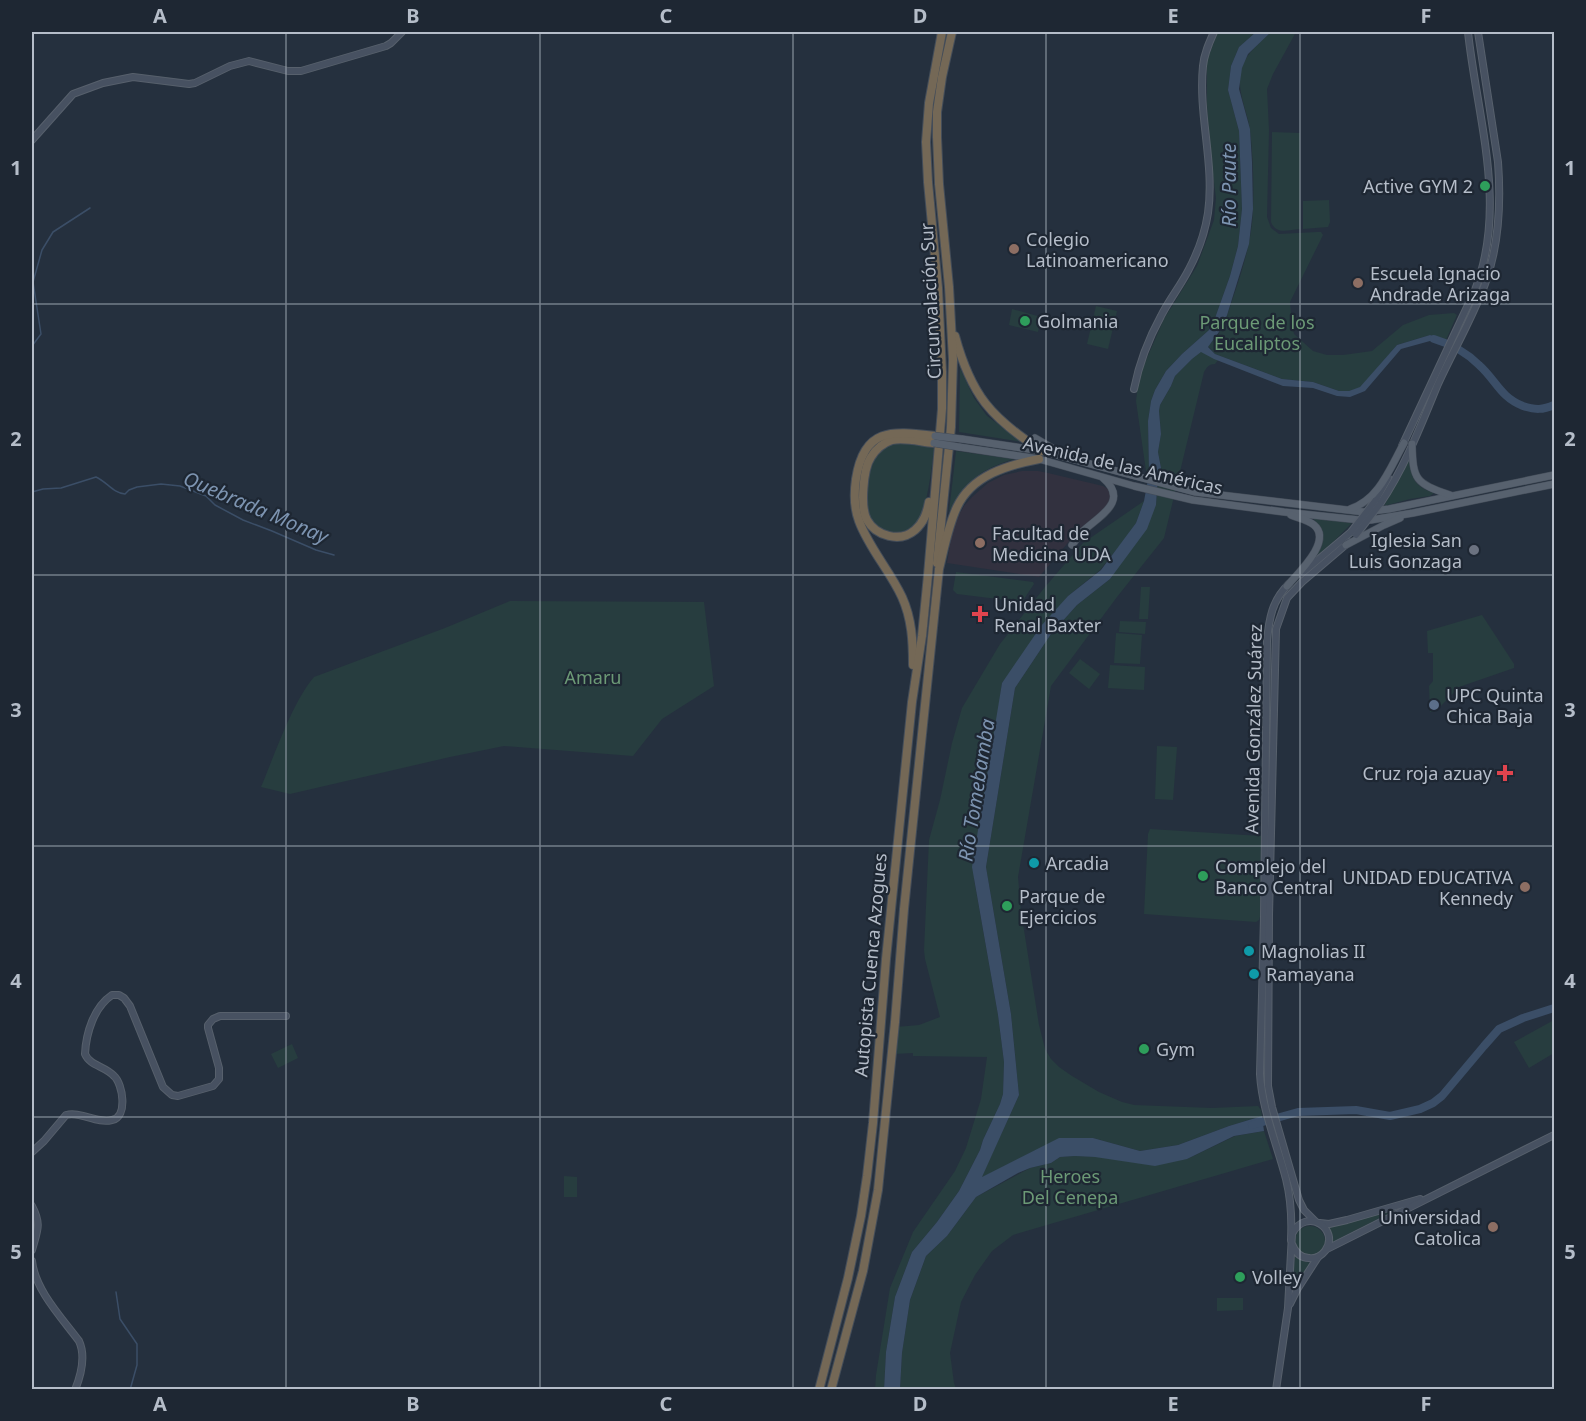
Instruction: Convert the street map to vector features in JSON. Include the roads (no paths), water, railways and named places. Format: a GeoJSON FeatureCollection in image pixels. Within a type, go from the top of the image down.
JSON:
{"type":"FeatureCollection","features":[{"type":"Feature","properties":{"kind":"highway","name":"Circunvalación Sur"},"geometry":{"type":"LineString","coordinates":[[930,538],[942,409],[941,335],[926,159],[929,103],[942,32]]}},
{"type":"Feature","properties":{"kind":"highway","name":"Circunvalación Sur"},"geometry":{"type":"LineString","coordinates":[[939,569],[936,561],[951,427],[953,360],[951,321],[954,310],[938,176],[937,112],[952,32]]}},
{"type":"Feature","properties":{"kind":"highway"},"geometry":{"type":"LineString","coordinates":[[951,321],[961,358],[985,404],[998,420],[1040,455]]}},
{"type":"Feature","properties":{"kind":"highway"},"geometry":{"type":"LineString","coordinates":[[912,694],[913,648],[908,616],[902,598],[860,524],[855,505],[855,486],[863,453],[877,439],[898,432],[934,439]]}},
{"type":"Feature","properties":{"kind":"highway"},"geometry":{"type":"LineString","coordinates":[[934,439],[895,440],[875,450],[868,462],[865,479],[863,504],[866,519],[873,528],[883,534],[897,537],[909,534],[918,527],[926,515],[935,481]]}},
{"type":"Feature","properties":{"kind":"highway"},"geometry":{"type":"LineString","coordinates":[[939,569],[958,505],[969,490],[996,471],[1040,455]]}},
{"type":"Feature","properties":{"kind":"highway","name":"Autopista Cuenca Azogues"},"geometry":{"type":"LineString","coordinates":[[819,1389],[851,1267],[867,1176],[912,694],[923,631],[930,538]]}},
{"type":"Feature","properties":{"kind":"highway","name":"Autopista Cuenca Azogues"},"geometry":{"type":"LineString","coordinates":[[831,1389],[863,1271],[878,1190],[939,569]]}},
{"type":"Feature","properties":{"kind":"main road"},"geometry":{"type":"LineString","coordinates":[[32,140],[73,94],[103,82],[134,77],[189,84],[230,66],[249,61],[288,71],[301,71],[386,46],[402,32]]}},
{"type":"Feature","properties":{"kind":"main road"},"geometry":{"type":"LineString","coordinates":[[1134,389],[1142,360],[1158,322],[1190,269],[1206,225],[1209,190],[1202,72],[1206,49],[1214,32]]}},
{"type":"Feature","properties":{"kind":"main road","name":"Avenida González Suárez"},"geometry":{"type":"LineString","coordinates":[[1456,339],[1481,275],[1490,206],[1490,178],[1468,32]]}},
{"type":"Feature","properties":{"kind":"main road","name":"Avenida González Suárez"},"geometry":{"type":"LineString","coordinates":[[1317,1222],[1304,1210],[1299,1200],[1269,1107],[1268,1046],[1276,628],[1287,598],[1307,577],[1346,545],[1378,502],[1485,283],[1492,262],[1500,181],[1478,32]]}},
{"type":"Feature","properties":{"kind":"main road"},"geometry":{"type":"LineString","coordinates":[[1035,438],[1061,456]]}},
{"type":"Feature","properties":{"kind":"main road","name":"Avenida de las Américas"},"geometry":{"type":"LineString","coordinates":[[934,439],[1061,456],[1195,492],[1364,512],[1389,509],[1554,475]]}},
{"type":"Feature","properties":{"kind":"main road"},"geometry":{"type":"LineString","coordinates":[[1408,444],[1417,477],[1431,489],[1452,496]]}},
{"type":"Feature","properties":{"kind":"main road"},"geometry":{"type":"LineString","coordinates":[[1344,510],[1359,505],[1374,493],[1408,444]]}},
{"type":"Feature","properties":{"kind":"main road","name":"Avenida de las Américas"},"geometry":{"type":"LineString","coordinates":[[1040,455],[1134,486],[1193,500],[1360,520],[1413,513],[1554,484]]}},
{"type":"Feature","properties":{"kind":"main road"},"geometry":{"type":"LineString","coordinates":[[1072,545],[1079,535],[1105,513],[1113,499],[1112,487],[1101,476]]}},
{"type":"Feature","properties":{"kind":"main road"},"geometry":{"type":"LineString","coordinates":[[1284,512],[1314,526],[1318,530],[1320,539],[1317,550],[1287,586]]}},
{"type":"Feature","properties":{"kind":"main road"},"geometry":{"type":"LineString","coordinates":[[1346,545],[1413,513]]}},
{"type":"Feature","properties":{"kind":"main road","name":"Avenida González Suárez"},"geometry":{"type":"LineString","coordinates":[[1269,1107],[1263,1100],[1260,1074],[1267,641],[1272,608],[1277,598],[1287,586],[1354,533]]}},
{"type":"Feature","properties":{"kind":"main road"},"geometry":{"type":"LineString","coordinates":[[32,1152],[66,1115],[78,1114],[105,1121],[116,1119],[120,1114],[122,1096],[116,1078],[90,1062],[85,1054],[88,1035],[98,1009],[112,995],[119,995],[127,1001],[164,1087],[172,1095],[178,1096],[213,1086],[219,1079],[219,1068],[208,1028],[208,1024],[213,1019],[220,1016],[286,1016]]}},
{"type":"Feature","properties":{"kind":"main road","name":"Avenida González Suárez"},"geometry":{"type":"LineString","coordinates":[[1277,1132],[1292,1214],[1288,1308]]}},
{"type":"Feature","properties":{"kind":"main road"},"geometry":{"type":"LineString","coordinates":[[1276,1389],[1288,1308],[1318,1257],[1327,1249],[1409,1205],[1554,1135]]}},
{"type":"Feature","properties":{"kind":"main road"},"geometry":{"type":"LineString","coordinates":[[1318,1257],[1305,1258],[1294,1250],[1291,1242],[1292,1234],[1304,1222],[1329,1224],[1409,1205]]}},
{"type":"Feature","properties":{"kind":"main road"},"geometry":{"type":"LineString","coordinates":[[32,1206],[38,1218],[38,1228],[32,1250]]}},
{"type":"Feature","properties":{"kind":"main road"},"geometry":{"type":"LineString","coordinates":[[1317,1222],[1327,1231],[1329,1237],[1327,1249]]}},
{"type":"Feature","properties":{"kind":"main road"},"geometry":{"type":"LineString","coordinates":[[32,1261],[36,1279],[44,1294],[82,1348],[82,1360],[75,1389]]}},
{"type":"Feature","properties":{"kind":"water"},"geometry":{"type":"Polygon","coordinates":[[[1256,32],[1271,32],[1248,54],[1242,68],[1239,89],[1250,129],[1253,209],[1249,244],[1224,325],[1208,347],[1215,354],[1282,379],[1313,382],[1339,391],[1349,391],[1360,387],[1397,345],[1430,335],[1446,340],[1444,345],[1430,341],[1401,349],[1365,391],[1350,397],[1337,396],[1313,388],[1283,386],[1201,352],[1175,376],[1160,405],[1161,434],[1158,452],[1161,468],[1158,476],[1156,505],[1147,529],[1110,579],[1077,605],[1051,634],[1015,688],[986,867],[1011,1014],[1019,1095],[982,1177],[1059,1138],[1093,1138],[1140,1151],[1178,1145],[1262,1116],[1264,1131],[1234,1136],[1187,1159],[1155,1166],[1095,1157],[1060,1157],[1051,1163],[1018,1173],[976,1197],[947,1236],[926,1256],[910,1300],[902,1353],[900,1389],[884,1390],[886,1352],[895,1297],[912,1252],[959,1191],[980,1150],[1003,1094],[1004,1062],[998,1015],[972,867],[1002,683],[1041,626],[1068,596],[1101,570],[1136,523],[1144,501],[1149,474],[1148,421],[1155,390],[1166,371],[1209,330],[1230,276],[1238,246],[1242,209],[1239,131],[1228,90],[1231,66],[1239,47],[1256,32]]]}},
{"type":"Feature","properties":{"kind":"waterway"},"geometry":{"type":"LineString","coordinates":[[32,346],[41,334],[33,282],[42,250],[53,232],[90,208]]}},
{"type":"Feature","properties":{"kind":"waterway"},"geometry":{"type":"LineString","coordinates":[[1434,339],[1453,346],[1469,357],[1485,371],[1503,393],[1515,402],[1535,409],[1554,405]]}},
{"type":"Feature","properties":{"kind":"waterway","name":"Quebrada Monay"},"geometry":{"type":"LineString","coordinates":[[32,492],[61,488],[96,477],[117,492],[125,494],[137,487],[161,484],[180,486],[206,496],[215,505],[243,520],[334,555]]}},
{"type":"Feature","properties":{"kind":"waterway"},"geometry":{"type":"LineString","coordinates":[[1252,1125],[1298,1112],[1356,1110],[1390,1116],[1420,1109],[1442,1096],[1499,1029],[1554,1008]]}},
{"type":"Feature","properties":{"kind":"waterway"},"geometry":{"type":"LineString","coordinates":[[116,1292],[120,1319],[137,1344],[137,1365],[130,1390]]}},
{"type":"Feature","properties":{"kind":"place","name":"Active GYM 2"},"geometry":{"type":"Point","coordinates":[1485,186]}},
{"type":"Feature","properties":{"kind":"place","name":"Colegio Latinoamericano"},"geometry":{"type":"Point","coordinates":[1014,249]}},
{"type":"Feature","properties":{"kind":"place","name":"Escuela Ignacio Andrade Arizaga"},"geometry":{"type":"Point","coordinates":[1358,283]}},
{"type":"Feature","properties":{"kind":"place","name":"Golmania"},"geometry":{"type":"Point","coordinates":[1025,321]}},
{"type":"Feature","properties":{"kind":"place","name":"Facultad de Medicina UDA"},"geometry":{"type":"Point","coordinates":[980,543]}},
{"type":"Feature","properties":{"kind":"place","name":"Iglesia San Luis Gonzaga"},"geometry":{"type":"Point","coordinates":[1474,550]}},
{"type":"Feature","properties":{"kind":"place","name":"Unidad Renal Baxter"},"geometry":{"type":"Point","coordinates":[980,614]}},
{"type":"Feature","properties":{"kind":"place","name":"UPC Quinta Chica Baja"},"geometry":{"type":"Point","coordinates":[1434,705]}},
{"type":"Feature","properties":{"kind":"place","name":"Cruz roja azuay"},"geometry":{"type":"Point","coordinates":[1505,773]}},
{"type":"Feature","properties":{"kind":"place","name":"Arcadia"},"geometry":{"type":"Point","coordinates":[1034,863]}},
{"type":"Feature","properties":{"kind":"place","name":"Complejo del Banco Central"},"geometry":{"type":"Point","coordinates":[1203,876]}},
{"type":"Feature","properties":{"kind":"place","name":"UNIDAD EDUCATIVA Kennedy"},"geometry":{"type":"Point","coordinates":[1525,887]}},
{"type":"Feature","properties":{"kind":"place","name":"Parque de Ejercicios"},"geometry":{"type":"Point","coordinates":[1007,906]}},
{"type":"Feature","properties":{"kind":"place","name":"Magnolias II"},"geometry":{"type":"Point","coordinates":[1249,951]}},
{"type":"Feature","properties":{"kind":"place","name":"Ramayana"},"geometry":{"type":"Point","coordinates":[1254,974]}},
{"type":"Feature","properties":{"kind":"place","name":"Gym"},"geometry":{"type":"Point","coordinates":[1144,1049]}},
{"type":"Feature","properties":{"kind":"place","name":"Universidad Catolica"},"geometry":{"type":"Point","coordinates":[1493,1227]}},
{"type":"Feature","properties":{"kind":"place","name":"Volley"},"geometry":{"type":"Point","coordinates":[1240,1277]}},
{"type":"Feature","properties":{"kind":"water label","name":"Río Paute"},"geometry":{"type":"Point","coordinates":[1228,185]}},
{"type":"Feature","properties":{"kind":"water label","name":"Río Tomebamba"},"geometry":{"type":"Point","coordinates":[976,790]}},
{"type":"Feature","properties":{"kind":"park label","name":"Parque de los Eucaliptos"},"geometry":{"type":"Point","coordinates":[1257,332]}},
{"type":"Feature","properties":{"kind":"park label","name":"Amaru"},"geometry":{"type":"Point","coordinates":[593,677]}},
{"type":"Feature","properties":{"kind":"park label","name":"Heroes Del Cenepa"},"geometry":{"type":"Point","coordinates":[1070,1186]}}]}
